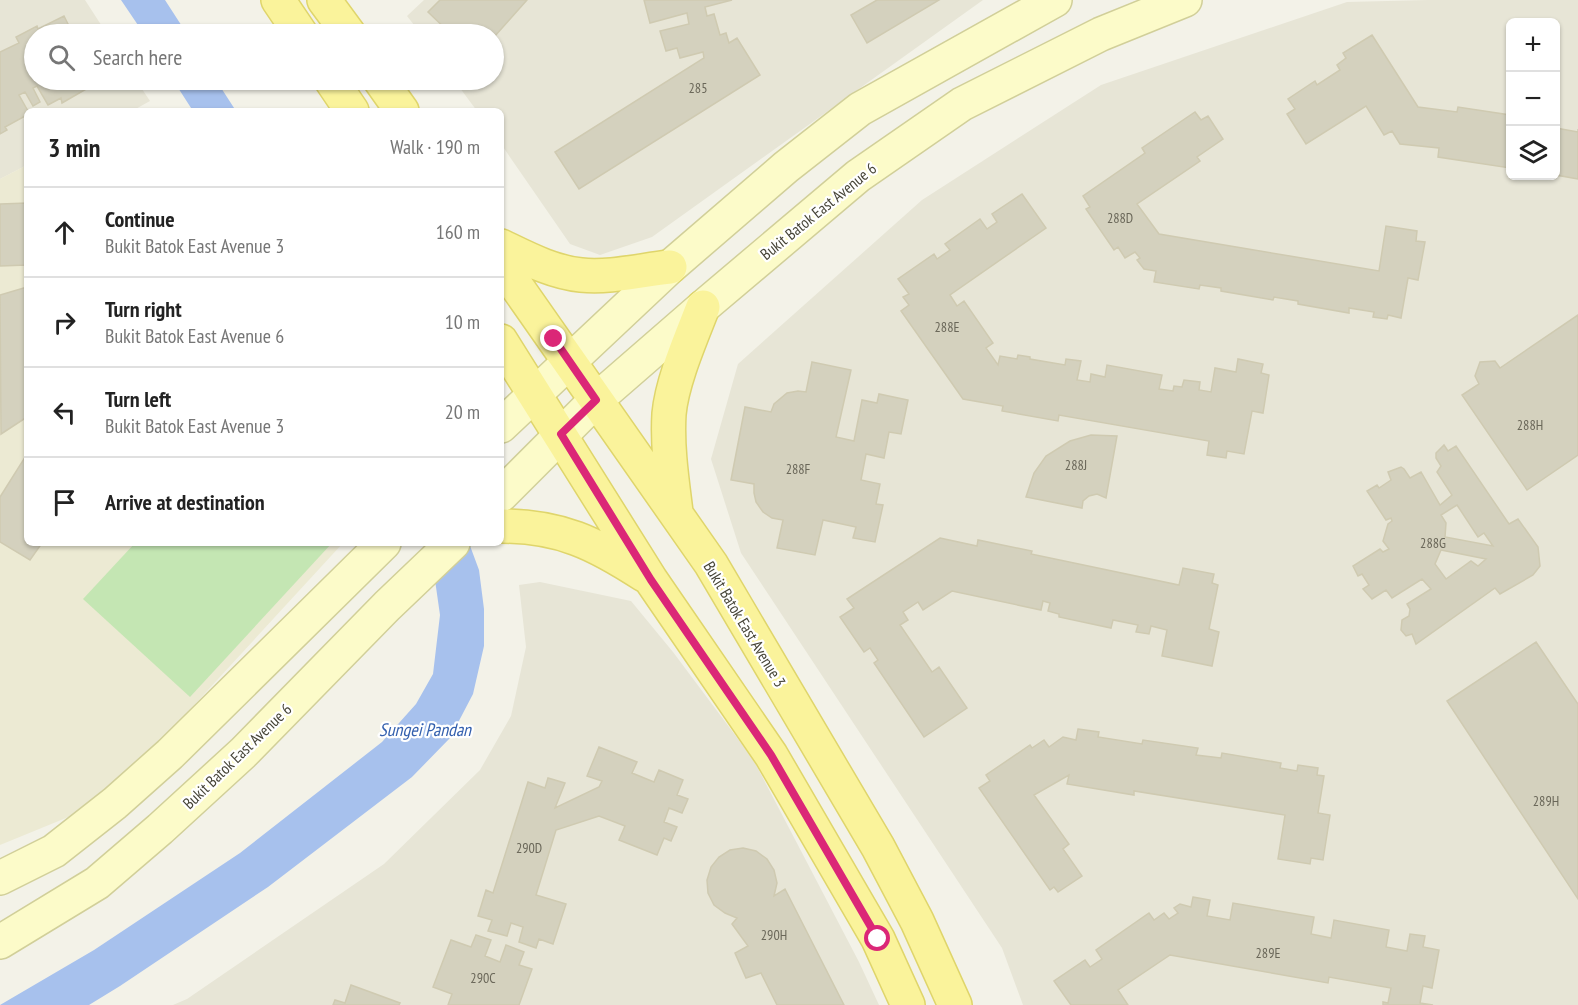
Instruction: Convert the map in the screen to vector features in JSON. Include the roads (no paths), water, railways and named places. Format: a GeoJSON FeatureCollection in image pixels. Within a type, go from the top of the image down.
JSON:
{"type":"FeatureCollection","features":[{"type":"Feature","properties":{"kind":"main road"},"geometry":{"type":"LineString","coordinates":[[278,0],[294,24]]}},
{"type":"Feature","properties":{"kind":"main road"},"geometry":{"type":"LineString","coordinates":[[324,0],[342,24]]}},
{"type":"Feature","properties":{"kind":"main road"},"geometry":{"type":"LineString","coordinates":[[504,423],[670,267],[786,167],[860,109],[1054,0]]}},
{"type":"Feature","properties":{"kind":"main road","name":"Bukit Batok East Avenue 6"},"geometry":{"type":"LineString","coordinates":[[504,492],[596,400],[858,176],[962,104],[1101,34],[1185,0]]}},
{"type":"Feature","properties":{"kind":"main road"},"geometry":{"type":"LineString","coordinates":[[338,90],[350,108]]}},
{"type":"Feature","properties":{"kind":"main road"},"geometry":{"type":"LineString","coordinates":[[387,90],[400,108]]}},
{"type":"Feature","properties":{"kind":"main road"},"geometry":{"type":"LineString","coordinates":[[504,247],[541,265],[580,275],[602,275],[670,267]]}},
{"type":"Feature","properties":{"kind":"main road","name":"Bukit Batok East Avenue 3"},"geometry":{"type":"LineString","coordinates":[[504,268],[711,564],[878,847],[917,921],[955,1005]]}},
{"type":"Feature","properties":{"kind":"main road"},"geometry":{"type":"LineString","coordinates":[[676,516],[669,450],[669,412],[682,361],[703,307]]}},
{"type":"Feature","properties":{"kind":"main road"},"geometry":{"type":"LineString","coordinates":[[504,346],[651,580],[771,755],[878,939],[908,1005]]}},
{"type":"Feature","properties":{"kind":"main road"},"geometry":{"type":"LineString","coordinates":[[504,526],[539,528],[576,537],[620,560],[651,580]]}},
{"type":"Feature","properties":{"kind":"main road"},"geometry":{"type":"LineString","coordinates":[[0,878],[54,851],[115,803],[170,754],[381,546]]}},
{"type":"Feature","properties":{"kind":"main road","name":"Bukit Batok East Avenue 6"},"geometry":{"type":"LineString","coordinates":[[0,942],[97,883],[160,829],[243,753],[442,553]]}},
{"type":"Feature","properties":{"kind":"water"},"geometry":{"type":"Polygon","coordinates":[[[121,0],[165,0],[181,24],[137,24],[121,0]]]}},
{"type":"Feature","properties":{"kind":"water"},"geometry":{"type":"Polygon","coordinates":[[[179,90],[222,90],[234,108],[191,108],[179,90]]]}},
{"type":"Feature","properties":{"kind":"water","name":"Sungei Pandan"},"geometry":{"type":"Polygon","coordinates":[[[428,546],[470,546],[479,570],[484,609],[484,646],[473,694],[450,738],[412,777],[268,887],[89,1005],[0,1005],[94,950],[240,853],[382,742],[416,704],[433,674],[440,615],[428,546]]]}}]}
